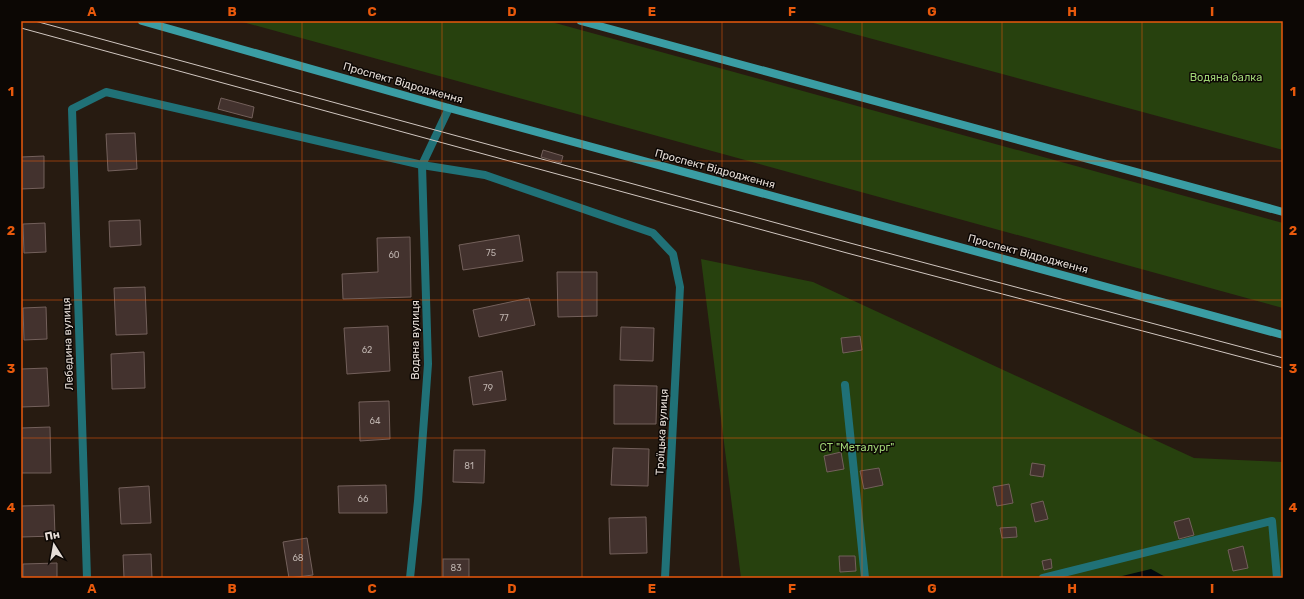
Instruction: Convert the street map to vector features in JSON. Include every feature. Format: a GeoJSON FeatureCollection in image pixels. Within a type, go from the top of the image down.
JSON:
{"type":"FeatureCollection","features":[{"type":"Feature","properties":{"kind":"main road","name":"Проспект Відродження"},"geometry":{"type":"LineString","coordinates":[[142,21],[449,108],[1283,335]]}},
{"type":"Feature","properties":{"kind":"main road"},"geometry":{"type":"LineString","coordinates":[[581,21],[1283,212]]}},
{"type":"Feature","properties":{"kind":"street","name":"Троїцька вулиця"},"geometry":{"type":"LineString","coordinates":[[72,109],[106,92],[422,165],[485,175],[653,233],[673,254],[680,287],[665,578]]}},
{"type":"Feature","properties":{"kind":"street","name":"Водяна вулиця"},"geometry":{"type":"LineString","coordinates":[[410,578],[418,501],[428,364],[422,165],[449,108]]}},
{"type":"Feature","properties":{"kind":"street","name":"Лебедина вулиця"},"geometry":{"type":"LineString","coordinates":[[72,109],[87,578]]}},
{"type":"Feature","properties":{"kind":"street"},"geometry":{"type":"LineString","coordinates":[[845,385],[865,578]]}},
{"type":"Feature","properties":{"kind":"street"},"geometry":{"type":"LineString","coordinates":[[1043,578],[1272,521],[1277,578]]}},
{"type":"Feature","properties":{"kind":"green space"},"geometry":{"type":"Polygon","coordinates":[[[239,21],[548,21],[1283,223],[1283,308],[239,21]]]}},
{"type":"Feature","properties":{"kind":"green space","name":"Водяна балка"},"geometry":{"type":"Polygon","coordinates":[[[806,21],[1283,21],[1283,150],[806,21]]]}},
{"type":"Feature","properties":{"kind":"green space","name":"СТ \"Металург\""},"geometry":{"type":"Polygon","coordinates":[[[701,259],[813,282],[1194,458],[1283,462],[1283,578],[741,578],[701,259]]]}},
{"type":"Feature","properties":{"kind":"shaded area"},"geometry":{"type":"Polygon","coordinates":[[[1151,569],[1167,578],[1117,578],[1118,577],[1151,569]]]}},
{"type":"Feature","properties":{"kind":"building"},"geometry":{"type":"Polygon","coordinates":[[[221,98],[254,107],[252,118],[218,109],[221,98]]]}},
{"type":"Feature","properties":{"kind":"building"},"geometry":{"type":"Polygon","coordinates":[[[135,133],[137,169],[108,171],[106,134],[135,133]]]}},
{"type":"Feature","properties":{"kind":"building"},"geometry":{"type":"Polygon","coordinates":[[[543,150],[563,156],[561,163],[541,157],[543,150]]]}},
{"type":"Feature","properties":{"kind":"building"},"geometry":{"type":"Polygon","coordinates":[[[44,156],[44,188],[21,189],[21,157],[44,156]]]}},
{"type":"Feature","properties":{"kind":"building"},"geometry":{"type":"Polygon","coordinates":[[[140,220],[141,245],[110,247],[109,221],[140,220]]]}},
{"type":"Feature","properties":{"kind":"building"},"geometry":{"type":"Polygon","coordinates":[[[45,223],[46,252],[24,253],[23,224],[45,223]]]}},
{"type":"Feature","properties":{"kind":"building"},"geometry":{"type":"Polygon","coordinates":[[[519,235],[523,261],[463,270],[459,245],[519,235]]]}},
{"type":"Feature","properties":{"kind":"building"},"geometry":{"type":"Polygon","coordinates":[[[410,237],[411,297],[343,299],[342,274],[378,272],[377,238],[410,237]]]}},
{"type":"Feature","properties":{"kind":"building"},"geometry":{"type":"Polygon","coordinates":[[[557,272],[597,272],[597,316],[558,317],[557,272]]]}},
{"type":"Feature","properties":{"kind":"building"},"geometry":{"type":"Polygon","coordinates":[[[145,287],[147,334],[116,335],[114,288],[145,287]]]}},
{"type":"Feature","properties":{"kind":"building"},"geometry":{"type":"Polygon","coordinates":[[[529,298],[535,325],[479,337],[473,310],[529,298]]]}},
{"type":"Feature","properties":{"kind":"building"},"geometry":{"type":"Polygon","coordinates":[[[46,307],[47,339],[24,340],[23,308],[46,307]]]}},
{"type":"Feature","properties":{"kind":"building"},"geometry":{"type":"Polygon","coordinates":[[[388,326],[390,371],[347,374],[344,328],[388,326]]]}},
{"type":"Feature","properties":{"kind":"building"},"geometry":{"type":"Polygon","coordinates":[[[621,327],[654,328],[653,361],[620,360],[621,327]]]}},
{"type":"Feature","properties":{"kind":"building"},"geometry":{"type":"Polygon","coordinates":[[[860,336],[862,350],[843,353],[841,338],[860,336]]]}},
{"type":"Feature","properties":{"kind":"building"},"geometry":{"type":"Polygon","coordinates":[[[144,352],[145,388],[112,389],[111,354],[144,352]]]}},
{"type":"Feature","properties":{"kind":"building"},"geometry":{"type":"Polygon","coordinates":[[[47,368],[49,406],[21,407],[21,369],[47,368]]]}},
{"type":"Feature","properties":{"kind":"building"},"geometry":{"type":"Polygon","coordinates":[[[502,371],[506,400],[473,405],[469,377],[502,371]]]}},
{"type":"Feature","properties":{"kind":"building"},"geometry":{"type":"Polygon","coordinates":[[[614,385],[657,386],[656,424],[614,424],[614,385]]]}},
{"type":"Feature","properties":{"kind":"building"},"geometry":{"type":"Polygon","coordinates":[[[389,401],[390,439],[360,441],[359,402],[389,401]]]}},
{"type":"Feature","properties":{"kind":"building"},"geometry":{"type":"Polygon","coordinates":[[[50,427],[51,473],[21,473],[21,428],[50,427]]]}},
{"type":"Feature","properties":{"kind":"building"},"geometry":{"type":"Polygon","coordinates":[[[613,448],[649,449],[648,486],[611,485],[613,448]]]}},
{"type":"Feature","properties":{"kind":"building"},"geometry":{"type":"Polygon","coordinates":[[[454,450],[485,450],[484,483],[453,482],[454,450]]]}},
{"type":"Feature","properties":{"kind":"building"},"geometry":{"type":"Polygon","coordinates":[[[841,452],[844,469],[827,472],[824,456],[841,452]]]}},
{"type":"Feature","properties":{"kind":"building"},"geometry":{"type":"Polygon","coordinates":[[[1032,463],[1045,465],[1043,477],[1030,475],[1032,463]]]}},
{"type":"Feature","properties":{"kind":"building"},"geometry":{"type":"Polygon","coordinates":[[[879,468],[883,485],[864,489],[860,471],[879,468]]]}},
{"type":"Feature","properties":{"kind":"building"},"geometry":{"type":"Polygon","coordinates":[[[1009,484],[1013,503],[997,506],[993,487],[1009,484]]]}},
{"type":"Feature","properties":{"kind":"building"},"geometry":{"type":"Polygon","coordinates":[[[386,485],[387,513],[339,513],[338,486],[386,485]]]}},
{"type":"Feature","properties":{"kind":"building"},"geometry":{"type":"Polygon","coordinates":[[[149,486],[151,523],[121,524],[119,488],[149,486]]]}},
{"type":"Feature","properties":{"kind":"building"},"geometry":{"type":"Polygon","coordinates":[[[1043,501],[1048,519],[1035,522],[1031,504],[1043,501]]]}},
{"type":"Feature","properties":{"kind":"building"},"geometry":{"type":"Polygon","coordinates":[[[54,505],[55,536],[21,537],[21,506],[54,505]]]}},
{"type":"Feature","properties":{"kind":"building"},"geometry":{"type":"Polygon","coordinates":[[[646,517],[647,553],[610,554],[609,518],[646,517]]]}},
{"type":"Feature","properties":{"kind":"building"},"geometry":{"type":"Polygon","coordinates":[[[1189,518],[1194,535],[1179,539],[1174,522],[1189,518]]]}},
{"type":"Feature","properties":{"kind":"building"},"geometry":{"type":"Polygon","coordinates":[[[1016,527],[1017,537],[1002,538],[1000,528],[1016,527]]]}},
{"type":"Feature","properties":{"kind":"building"},"geometry":{"type":"Polygon","coordinates":[[[307,538],[313,575],[289,578],[283,542],[307,538]]]}},
{"type":"Feature","properties":{"kind":"building"},"geometry":{"type":"Polygon","coordinates":[[[1243,546],[1248,568],[1233,571],[1228,550],[1243,546]]]}},
{"type":"Feature","properties":{"kind":"building"},"geometry":{"type":"Polygon","coordinates":[[[151,554],[152,578],[124,578],[123,555],[151,554]]]}},
{"type":"Feature","properties":{"kind":"building"},"geometry":{"type":"Polygon","coordinates":[[[839,556],[855,556],[856,571],[840,572],[839,556]]]}},
{"type":"Feature","properties":{"kind":"building"},"geometry":{"type":"Polygon","coordinates":[[[443,559],[469,559],[469,578],[443,578],[443,559]]]}},
{"type":"Feature","properties":{"kind":"building"},"geometry":{"type":"Polygon","coordinates":[[[1051,559],[1052,568],[1044,570],[1042,561],[1051,559]]]}},
{"type":"Feature","properties":{"kind":"building"},"geometry":{"type":"Polygon","coordinates":[[[57,563],[57,578],[23,578],[23,564],[57,563]]]}},
{"type":"Feature","properties":{"kind":"tram line"},"geometry":{"type":"LineString","coordinates":[[35,21],[850,243],[1283,358]]}},
{"type":"Feature","properties":{"kind":"tram line"},"geometry":{"type":"LineString","coordinates":[[21,28],[847,253],[1283,368]]}}]}
